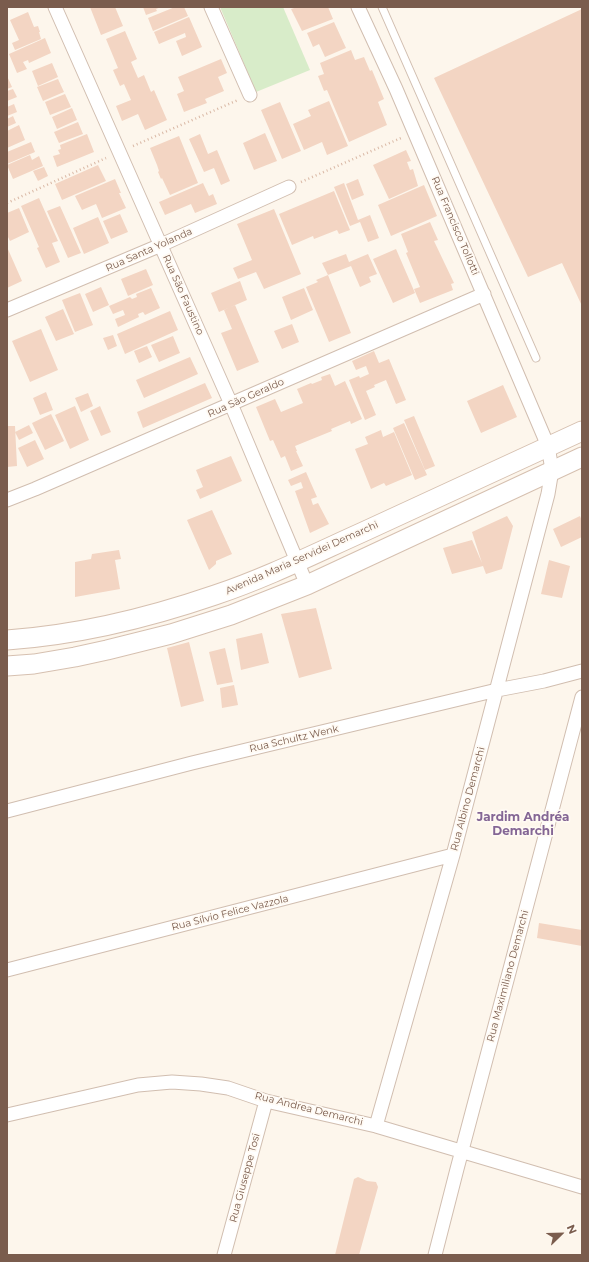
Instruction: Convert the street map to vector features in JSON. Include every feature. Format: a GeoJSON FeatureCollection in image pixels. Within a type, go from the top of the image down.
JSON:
{"type":"FeatureCollection","features":[{"type":"Feature","properties":{"kind":"main road","name":"Avenida Maria Servidei Demarchi"},"geometry":{"type":"LineString","coordinates":[[7,640],[25,639],[95,628],[182,606],[216,595],[298,561],[582,431]]}},
{"type":"Feature","properties":{"kind":"main road"},"geometry":{"type":"LineString","coordinates":[[7,666],[34,664],[75,657],[171,634],[231,615],[307,585],[582,457]]}},
{"type":"Feature","properties":{"kind":"street","name":"Rua São Faustino"},"geometry":{"type":"LineString","coordinates":[[56,7],[231,404],[307,585]]}},
{"type":"Feature","properties":{"kind":"street"},"geometry":{"type":"LineString","coordinates":[[211,7],[250,96]]}},
{"type":"Feature","properties":{"kind":"street","name":"Rua Francisco Tollotti"},"geometry":{"type":"LineString","coordinates":[[358,7],[415,133],[548,446],[552,470]]}},
{"type":"Feature","properties":{"kind":"street","name":"Rua Santa Yolanda"},"geometry":{"type":"LineString","coordinates":[[7,310],[161,245],[289,187]]}},
{"type":"Feature","properties":{"kind":"street","name":"Rua São Geraldo"},"geometry":{"type":"LineString","coordinates":[[7,500],[484,294]]}},
{"type":"Feature","properties":{"kind":"street","name":"Rua Albino Demarchi"},"geometry":{"type":"LineString","coordinates":[[376,1126],[453,855],[548,494],[552,470]]}},
{"type":"Feature","properties":{"kind":"street","name":"Rua Schultz Wenk"},"geometry":{"type":"LineString","coordinates":[[7,811],[192,763],[582,671]]}},
{"type":"Feature","properties":{"kind":"street","name":"Rua Maximiliano Demarchi"},"geometry":{"type":"LineString","coordinates":[[435,1255],[582,697]]}},
{"type":"Feature","properties":{"kind":"street","name":"Rua Sílvio Felice Vazzola"},"geometry":{"type":"LineString","coordinates":[[7,970],[453,855]]}},
{"type":"Feature","properties":{"kind":"street","name":"Rua Andrea Demarchi"},"geometry":{"type":"LineString","coordinates":[[7,1115],[138,1086],[172,1082],[228,1088],[266,1100],[376,1126],[582,1186]]}},
{"type":"Feature","properties":{"kind":"street","name":"Rua Giuseppe Tosi"},"geometry":{"type":"LineString","coordinates":[[224,1255],[266,1100]]}},
{"type":"Feature","properties":{"kind":"lane"},"geometry":{"type":"LineString","coordinates":[[382,7],[536,358]]}},
{"type":"Feature","properties":{"kind":"path"},"geometry":{"type":"LineString","coordinates":[[289,187],[415,133]]}},
{"type":"Feature","properties":{"kind":"green space"},"geometry":{"type":"Polygon","coordinates":[[[220,7],[283,7],[310,70],[256,92],[220,7]]]}},
{"type":"Feature","properties":{"kind":"building"},"geometry":{"type":"Polygon","coordinates":[[[90,7],[115,7],[123,26],[101,35],[90,7]]]}},
{"type":"Feature","properties":{"kind":"building"},"geometry":{"type":"Polygon","coordinates":[[[143,7],[161,7],[156,9],[157,11],[146,15],[143,7]]]}},
{"type":"Feature","properties":{"kind":"building"},"geometry":{"type":"Polygon","coordinates":[[[175,7],[184,7],[188,16],[153,31],[148,18],[175,7]]]}},
{"type":"Feature","properties":{"kind":"building"},"geometry":{"type":"Polygon","coordinates":[[[297,7],[328,7],[333,19],[302,31],[291,9],[297,7]]]}},
{"type":"Feature","properties":{"kind":"building"},"geometry":{"type":"Polygon","coordinates":[[[582,9],[582,306],[562,263],[528,277],[434,78],[582,9]]]}},
{"type":"Feature","properties":{"kind":"building"},"geometry":{"type":"Polygon","coordinates":[[[28,12],[34,27],[38,26],[41,39],[15,50],[12,43],[19,40],[10,20],[28,12]]]}},
{"type":"Feature","properties":{"kind":"building"},"geometry":{"type":"Polygon","coordinates":[[[189,17],[202,47],[182,56],[176,41],[186,37],[185,33],[159,44],[154,32],[189,17]]]}},
{"type":"Feature","properties":{"kind":"building"},"geometry":{"type":"Polygon","coordinates":[[[334,22],[346,48],[325,57],[319,44],[313,47],[307,33],[334,22]]]}},
{"type":"Feature","properties":{"kind":"building"},"geometry":{"type":"Polygon","coordinates":[[[125,31],[137,59],[131,62],[138,78],[144,75],[151,92],[154,90],[167,120],[145,130],[138,114],[122,121],[116,106],[131,100],[124,84],[120,86],[113,70],[118,68],[106,39],[125,31]]]}},
{"type":"Feature","properties":{"kind":"building"},"geometry":{"type":"Polygon","coordinates":[[[45,38],[51,53],[29,63],[28,60],[23,62],[27,69],[17,73],[9,54],[45,38]]]}},
{"type":"Feature","properties":{"kind":"building"},"geometry":{"type":"Polygon","coordinates":[[[351,50],[355,60],[364,57],[370,71],[372,70],[384,99],[378,102],[387,125],[349,142],[327,90],[324,91],[318,76],[324,74],[320,63],[351,50]]]}},
{"type":"Feature","properties":{"kind":"building"},"geometry":{"type":"Polygon","coordinates":[[[221,59],[227,73],[218,77],[224,91],[205,99],[207,103],[184,112],[177,94],[184,91],[178,77],[221,59]]]}},
{"type":"Feature","properties":{"kind":"building"},"geometry":{"type":"Polygon","coordinates":[[[52,63],[58,77],[38,86],[32,71],[52,63]]]}},
{"type":"Feature","properties":{"kind":"building"},"geometry":{"type":"Polygon","coordinates":[[[7,76],[12,87],[7,89],[7,76]]]}},
{"type":"Feature","properties":{"kind":"building"},"geometry":{"type":"Polygon","coordinates":[[[58,79],[64,92],[43,101],[37,87],[58,79]]]}},
{"type":"Feature","properties":{"kind":"building"},"geometry":{"type":"Polygon","coordinates":[[[13,89],[17,97],[7,101],[7,91],[13,89]]]}},
{"type":"Feature","properties":{"kind":"building"},"geometry":{"type":"Polygon","coordinates":[[[65,94],[71,107],[50,115],[45,102],[65,94]]]}},
{"type":"Feature","properties":{"kind":"building"},"geometry":{"type":"Polygon","coordinates":[[[329,101],[348,146],[327,155],[322,142],[304,150],[293,124],[311,116],[308,110],[329,101]]]}},
{"type":"Feature","properties":{"kind":"building"},"geometry":{"type":"Polygon","coordinates":[[[280,102],[301,151],[282,159],[261,110],[280,102]]]}},
{"type":"Feature","properties":{"kind":"building"},"geometry":{"type":"Polygon","coordinates":[[[14,104],[17,112],[7,116],[7,107],[14,104]]]}},
{"type":"Feature","properties":{"kind":"building"},"geometry":{"type":"Polygon","coordinates":[[[72,108],[77,120],[57,129],[52,117],[72,108]]]}},
{"type":"Feature","properties":{"kind":"building"},"geometry":{"type":"Polygon","coordinates":[[[13,116],[16,123],[7,127],[7,119],[13,116]]]}},
{"type":"Feature","properties":{"kind":"building"},"geometry":{"type":"Polygon","coordinates":[[[78,122],[83,134],[59,143],[54,132],[78,122]]]}},
{"type":"Feature","properties":{"kind":"building"},"geometry":{"type":"Polygon","coordinates":[[[19,125],[25,140],[7,148],[7,131],[19,125]]]}},
{"type":"Feature","properties":{"kind":"building"},"geometry":{"type":"Polygon","coordinates":[[[265,133],[277,161],[254,170],[243,143],[265,133]]]}},
{"type":"Feature","properties":{"kind":"building"},"geometry":{"type":"Polygon","coordinates":[[[87,134],[94,152],[57,167],[53,156],[60,154],[58,150],[61,149],[60,145],[87,134]]]}},
{"type":"Feature","properties":{"kind":"building"},"geometry":{"type":"Polygon","coordinates":[[[200,134],[208,154],[217,150],[230,181],[221,185],[214,168],[204,172],[189,139],[200,134]]]}},
{"type":"Feature","properties":{"kind":"building"},"geometry":{"type":"Polygon","coordinates":[[[179,136],[198,183],[170,195],[158,172],[157,165],[150,148],[179,136]]]}},
{"type":"Feature","properties":{"kind":"building"},"geometry":{"type":"Polygon","coordinates":[[[31,142],[35,152],[7,164],[7,152],[31,142]]]}},
{"type":"Feature","properties":{"kind":"building"},"geometry":{"type":"Polygon","coordinates":[[[406,150],[411,161],[407,162],[410,170],[413,169],[418,186],[389,199],[373,165],[406,150]]]}},
{"type":"Feature","properties":{"kind":"building"},"geometry":{"type":"Polygon","coordinates":[[[30,155],[32,160],[39,156],[43,166],[13,179],[7,165],[30,155]]]}},
{"type":"Feature","properties":{"kind":"building"},"geometry":{"type":"Polygon","coordinates":[[[98,165],[106,181],[62,200],[55,184],[98,165]]]}},
{"type":"Feature","properties":{"kind":"building"},"geometry":{"type":"Polygon","coordinates":[[[44,167],[48,176],[38,181],[33,171],[44,167]]]}},
{"type":"Feature","properties":{"kind":"building"},"geometry":{"type":"Polygon","coordinates":[[[115,179],[121,193],[119,193],[126,208],[102,218],[96,204],[82,210],[75,196],[115,179]]]}},
{"type":"Feature","properties":{"kind":"building"},"geometry":{"type":"Polygon","coordinates":[[[358,179],[364,195],[352,200],[346,184],[358,179]]]}},
{"type":"Feature","properties":{"kind":"building"},"geometry":{"type":"Polygon","coordinates":[[[203,183],[209,196],[213,194],[217,204],[195,213],[191,204],[165,215],[159,202],[203,183]]]}},
{"type":"Feature","properties":{"kind":"building"},"geometry":{"type":"Polygon","coordinates":[[[344,183],[358,220],[370,215],[379,238],[368,242],[360,222],[350,226],[334,187],[344,183]]]}},
{"type":"Feature","properties":{"kind":"building"},"geometry":{"type":"Polygon","coordinates":[[[424,185],[437,216],[391,236],[378,205],[424,185]]]}},
{"type":"Feature","properties":{"kind":"building"},"geometry":{"type":"Polygon","coordinates":[[[334,191],[350,230],[339,234],[337,230],[314,239],[313,236],[292,245],[279,214],[334,191]]]}},
{"type":"Feature","properties":{"kind":"building"},"geometry":{"type":"Polygon","coordinates":[[[39,198],[58,241],[52,243],[60,262],[46,268],[37,248],[39,247],[21,206],[39,198]]]}},
{"type":"Feature","properties":{"kind":"building"},"geometry":{"type":"Polygon","coordinates":[[[60,206],[81,253],[68,258],[47,211],[60,206]]]}},
{"type":"Feature","properties":{"kind":"building"},"geometry":{"type":"Polygon","coordinates":[[[19,208],[29,232],[10,241],[7,235],[7,213],[19,208]]]}},
{"type":"Feature","properties":{"kind":"building"},"geometry":{"type":"Polygon","coordinates":[[[274,209],[301,274],[264,289],[256,272],[238,279],[233,268],[252,260],[237,224],[274,209]]]}},
{"type":"Feature","properties":{"kind":"building"},"geometry":{"type":"Polygon","coordinates":[[[120,214],[128,232],[111,239],[103,221],[120,214]]]}},
{"type":"Feature","properties":{"kind":"building"},"geometry":{"type":"Polygon","coordinates":[[[98,217],[109,243],[84,254],[73,228],[98,217]]]}},
{"type":"Feature","properties":{"kind":"building"},"geometry":{"type":"Polygon","coordinates":[[[430,222],[438,240],[434,241],[454,283],[451,284],[453,290],[420,303],[414,289],[420,287],[406,253],[408,252],[401,234],[430,222]]]}},
{"type":"Feature","properties":{"kind":"building"},"geometry":{"type":"Polygon","coordinates":[[[7,247],[22,281],[7,288],[7,247]]]}},
{"type":"Feature","properties":{"kind":"building"},"geometry":{"type":"Polygon","coordinates":[[[396,249],[415,293],[393,303],[373,259],[396,249]]]}},
{"type":"Feature","properties":{"kind":"building"},"geometry":{"type":"Polygon","coordinates":[[[346,254],[349,262],[368,254],[377,274],[369,277],[371,282],[360,287],[351,266],[328,275],[322,263],[346,254]]]}},
{"type":"Feature","properties":{"kind":"building"},"geometry":{"type":"Polygon","coordinates":[[[146,269],[153,285],[128,296],[121,279],[146,269]]]}},
{"type":"Feature","properties":{"kind":"building"},"geometry":{"type":"Polygon","coordinates":[[[328,275],[351,333],[329,342],[306,287],[318,282],[316,280],[328,275]]]}},
{"type":"Feature","properties":{"kind":"building"},"geometry":{"type":"Polygon","coordinates":[[[240,281],[247,300],[219,312],[211,293],[240,281]]]}},
{"type":"Feature","properties":{"kind":"building"},"geometry":{"type":"Polygon","coordinates":[[[101,287],[109,305],[93,312],[85,294],[101,287]]]}},
{"type":"Feature","properties":{"kind":"building"},"geometry":{"type":"Polygon","coordinates":[[[151,288],[160,308],[145,315],[143,312],[138,314],[139,317],[118,327],[115,319],[125,315],[123,310],[113,314],[109,306],[130,297],[132,299],[137,297],[136,294],[151,288]]]}},
{"type":"Feature","properties":{"kind":"building"},"geometry":{"type":"Polygon","coordinates":[[[304,288],[313,310],[291,320],[282,297],[304,288]]]}},
{"type":"Feature","properties":{"kind":"building"},"geometry":{"type":"Polygon","coordinates":[[[80,293],[93,325],[75,332],[62,300],[80,293]]]}},
{"type":"Feature","properties":{"kind":"building"},"geometry":{"type":"Polygon","coordinates":[[[235,305],[259,362],[237,371],[221,333],[232,329],[224,310],[235,305]]]}},
{"type":"Feature","properties":{"kind":"building"},"geometry":{"type":"Polygon","coordinates":[[[63,309],[74,334],[56,341],[45,317],[63,309]]]}},
{"type":"Feature","properties":{"kind":"building"},"geometry":{"type":"Polygon","coordinates":[[[170,311],[178,330],[125,354],[117,334],[170,311]]]}},
{"type":"Feature","properties":{"kind":"building"},"geometry":{"type":"Polygon","coordinates":[[[292,324],[299,342],[282,349],[274,331],[292,324]]]}},
{"type":"Feature","properties":{"kind":"building"},"geometry":{"type":"Polygon","coordinates":[[[41,329],[58,370],[30,382],[12,341],[41,329]]]}},
{"type":"Feature","properties":{"kind":"building"},"geometry":{"type":"Polygon","coordinates":[[[113,335],[117,346],[108,350],[103,338],[113,335]]]}},
{"type":"Feature","properties":{"kind":"building"},"geometry":{"type":"Polygon","coordinates":[[[173,336],[180,353],[159,362],[151,345],[173,336]]]}},
{"type":"Feature","properties":{"kind":"building"},"geometry":{"type":"Polygon","coordinates":[[[147,346],[152,357],[139,363],[134,351],[147,346]]]}},
{"type":"Feature","properties":{"kind":"building"},"geometry":{"type":"Polygon","coordinates":[[[374,351],[379,363],[389,359],[406,400],[396,404],[386,380],[374,385],[375,387],[366,391],[376,415],[365,420],[349,380],[359,376],[360,378],[369,374],[366,366],[356,370],[352,361],[374,351]]]}},
{"type":"Feature","properties":{"kind":"building"},"geometry":{"type":"Polygon","coordinates":[[[190,357],[198,374],[144,398],[136,380],[190,357]]]}},
{"type":"Feature","properties":{"kind":"building"},"geometry":{"type":"Polygon","coordinates":[[[330,374],[335,386],[345,381],[362,419],[351,424],[350,421],[331,429],[332,431],[295,446],[303,466],[291,471],[285,456],[281,458],[273,440],[270,441],[256,407],[275,399],[281,412],[303,403],[297,389],[322,380],[321,377],[330,374]]]}},
{"type":"Feature","properties":{"kind":"building"},"geometry":{"type":"Polygon","coordinates":[[[205,383],[212,398],[143,428],[137,412],[205,383]]]}},
{"type":"Feature","properties":{"kind":"building"},"geometry":{"type":"Polygon","coordinates":[[[503,385],[517,417],[481,433],[467,401],[503,385]]]}},
{"type":"Feature","properties":{"kind":"building"},"geometry":{"type":"Polygon","coordinates":[[[46,392],[53,410],[40,415],[33,398],[46,392]]]}},
{"type":"Feature","properties":{"kind":"building"},"geometry":{"type":"Polygon","coordinates":[[[88,393],[93,406],[81,412],[75,398],[88,393]]]}},
{"type":"Feature","properties":{"kind":"building"},"geometry":{"type":"Polygon","coordinates":[[[75,406],[89,440],[70,449],[55,415],[75,406]]]}},
{"type":"Feature","properties":{"kind":"building"},"geometry":{"type":"Polygon","coordinates":[[[100,406],[111,432],[101,436],[90,411],[100,406]]]}},
{"type":"Feature","properties":{"kind":"building"},"geometry":{"type":"Polygon","coordinates":[[[51,414],[64,441],[45,450],[32,423],[51,414]]]}},
{"type":"Feature","properties":{"kind":"building"},"geometry":{"type":"Polygon","coordinates":[[[414,416],[435,466],[425,470],[404,420],[414,416]]]}},
{"type":"Feature","properties":{"kind":"building"},"geometry":{"type":"Polygon","coordinates":[[[404,423],[427,475],[415,480],[393,428],[404,423]]]}},
{"type":"Feature","properties":{"kind":"building"},"geometry":{"type":"Polygon","coordinates":[[[29,425],[33,433],[19,440],[15,432],[29,425]]]}},
{"type":"Feature","properties":{"kind":"building"},"geometry":{"type":"Polygon","coordinates":[[[7,426],[15,426],[17,466],[7,467],[7,426]]]}},
{"type":"Feature","properties":{"kind":"building"},"geometry":{"type":"Polygon","coordinates":[[[381,430],[383,437],[394,432],[412,475],[386,486],[384,483],[371,489],[355,449],[368,444],[365,437],[381,430]]]}},
{"type":"Feature","properties":{"kind":"building"},"geometry":{"type":"Polygon","coordinates":[[[35,440],[44,459],[27,467],[18,448],[35,440]]]}},
{"type":"Feature","properties":{"kind":"building"},"geometry":{"type":"Polygon","coordinates":[[[231,456],[242,481],[200,499],[196,490],[203,487],[196,470],[231,456]]]}},
{"type":"Feature","properties":{"kind":"building"},"geometry":{"type":"Polygon","coordinates":[[[306,472],[317,497],[311,499],[313,505],[318,503],[329,524],[310,533],[295,491],[303,488],[301,482],[291,486],[288,480],[306,472]]]}},
{"type":"Feature","properties":{"kind":"building"},"geometry":{"type":"Polygon","coordinates":[[[212,510],[232,554],[216,561],[216,564],[209,570],[187,520],[212,510]]]}},
{"type":"Feature","properties":{"kind":"building"},"geometry":{"type":"Polygon","coordinates":[[[507,516],[513,526],[502,569],[486,574],[483,566],[452,574],[443,548],[472,540],[482,563],[472,532],[507,516]]]}},
{"type":"Feature","properties":{"kind":"building"},"geometry":{"type":"Polygon","coordinates":[[[580,516],[582,521],[582,537],[561,547],[553,529],[580,516]]]}},
{"type":"Feature","properties":{"kind":"building"},"geometry":{"type":"Polygon","coordinates":[[[119,550],[121,559],[115,560],[120,589],[75,597],[75,562],[91,559],[92,554],[119,550]]]}},
{"type":"Feature","properties":{"kind":"building"},"geometry":{"type":"Polygon","coordinates":[[[549,560],[570,566],[562,598],[541,594],[549,560]]]}},
{"type":"Feature","properties":{"kind":"building"},"geometry":{"type":"Polygon","coordinates":[[[316,608],[332,669],[299,678],[281,614],[316,608]]]}},
{"type":"Feature","properties":{"kind":"building"},"geometry":{"type":"Polygon","coordinates":[[[262,633],[269,663],[241,670],[236,639],[262,633]]]}},
{"type":"Feature","properties":{"kind":"building"},"geometry":{"type":"Polygon","coordinates":[[[189,642],[204,701],[181,707],[167,648],[189,642]]]}},
{"type":"Feature","properties":{"kind":"building"},"geometry":{"type":"Polygon","coordinates":[[[225,648],[233,682],[217,685],[209,652],[225,648]]]}},
{"type":"Feature","properties":{"kind":"building"},"geometry":{"type":"Polygon","coordinates":[[[234,685],[238,705],[222,708],[220,688],[234,685]]]}},
{"type":"Feature","properties":{"kind":"building"},"geometry":{"type":"Polygon","coordinates":[[[539,923],[582,930],[582,946],[537,938],[539,923]]]}},
{"type":"Feature","properties":{"kind":"building"},"geometry":{"type":"Polygon","coordinates":[[[358,1177],[367,1181],[376,1182],[378,1187],[359,1255],[335,1255],[354,1179],[358,1177]]]}},
{"type":"Feature","properties":{"kind":"district","name":"Jardim Andréa Demarchi"},"geometry":{"type":"Point","coordinates":[523,824]}}]}
